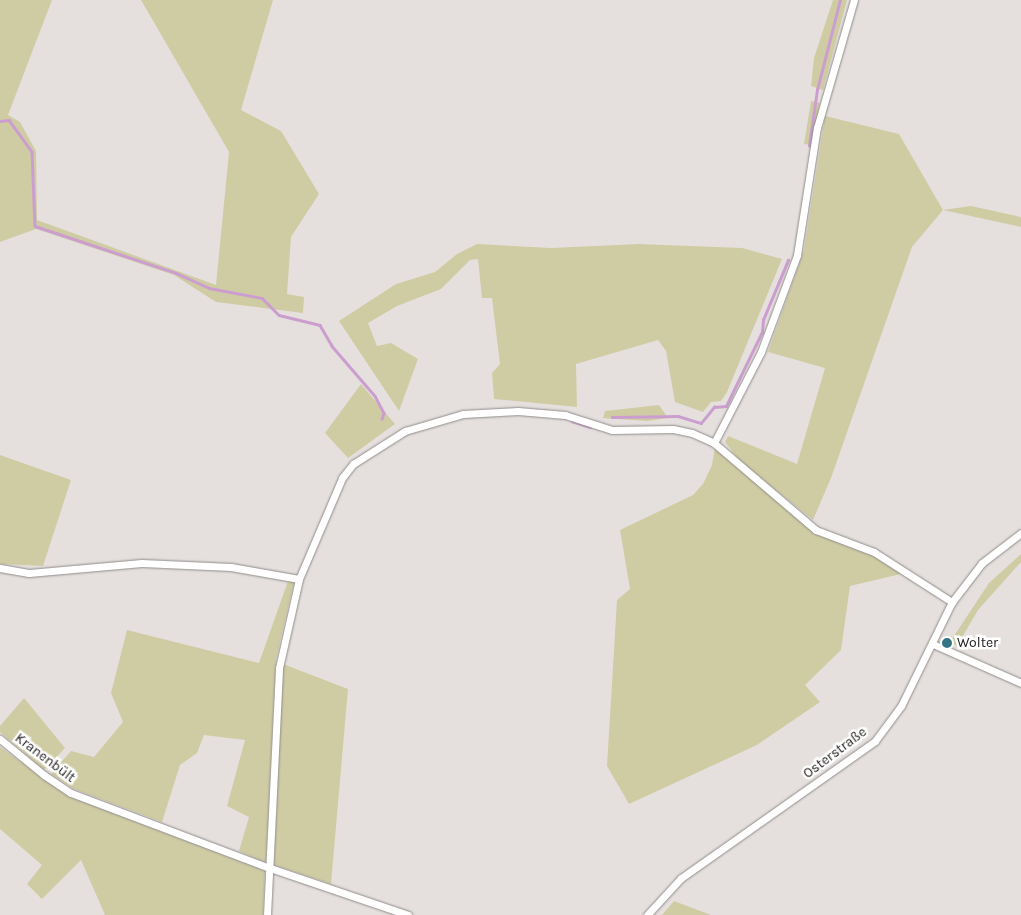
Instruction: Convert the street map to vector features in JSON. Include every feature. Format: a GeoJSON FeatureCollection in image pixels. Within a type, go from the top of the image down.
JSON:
{"type":"FeatureCollection","features":[{"type":"Feature","properties":{"kind":"street"},"geometry":{"type":"LineString","coordinates":[[714,443],[760,352],[797,255],[817,128],[854,0]]}},
{"type":"Feature","properties":{"kind":"street"},"geometry":{"type":"LineString","coordinates":[[267,915],[278,668],[299,579],[342,478],[353,464],[405,431],[463,414],[518,411],[565,415],[612,430],[673,429],[714,443],[816,530],[874,552],[952,602]]}},
{"type":"Feature","properties":{"kind":"street","name":"Osterstraße"},"geometry":{"type":"LineString","coordinates":[[647,915],[681,878],[875,741],[901,706],[952,602],[982,563],[1021,533]]}},
{"type":"Feature","properties":{"kind":"street"},"geometry":{"type":"LineString","coordinates":[[0,568],[29,573],[142,564],[231,567],[299,579]]}},
{"type":"Feature","properties":{"kind":"street"},"geometry":{"type":"LineString","coordinates":[[933,644],[1021,683]]}},
{"type":"Feature","properties":{"kind":"street","name":"Kranenbült"},"geometry":{"type":"LineString","coordinates":[[0,739],[44,775],[71,793],[270,868],[408,915]]}},
{"type":"Feature","properties":{"kind":"shaded area"},"geometry":{"type":"Polygon","coordinates":[[[0,0],[52,0],[8,115],[20,122],[36,151],[37,220],[216,285],[229,152],[141,0],[273,0],[241,110],[281,131],[319,194],[291,237],[287,294],[304,297],[303,313],[216,302],[174,275],[36,229],[0,242],[0,0]]]}},
{"type":"Feature","properties":{"kind":"shaded area"},"geometry":{"type":"Polygon","coordinates":[[[833,0],[847,0],[823,90],[811,86],[814,58],[833,0]]]}},
{"type":"Feature","properties":{"kind":"shaded area"},"geometry":{"type":"Polygon","coordinates":[[[811,101],[820,103],[812,145],[804,144],[811,101]]]}},
{"type":"Feature","properties":{"kind":"shaded area"},"geometry":{"type":"Polygon","coordinates":[[[825,116],[899,134],[943,210],[912,247],[831,478],[813,520],[739,460],[725,442],[728,436],[797,464],[825,368],[768,352],[804,250],[825,116]]]}},
{"type":"Feature","properties":{"kind":"shaded area"},"geometry":{"type":"Polygon","coordinates":[[[971,206],[1021,217],[1021,227],[943,210],[971,206]]]}},
{"type":"Feature","properties":{"kind":"shaded area"},"geometry":{"type":"Polygon","coordinates":[[[477,244],[551,248],[639,244],[742,248],[782,259],[727,392],[721,401],[711,402],[703,412],[675,402],[666,351],[658,340],[576,364],[577,407],[494,399],[492,373],[500,364],[492,298],[482,298],[478,259],[470,260],[441,289],[397,306],[368,323],[377,346],[391,343],[418,359],[399,411],[339,321],[396,284],[435,272],[457,254],[477,244]]]}},
{"type":"Feature","properties":{"kind":"shaded area"},"geometry":{"type":"Polygon","coordinates":[[[361,384],[395,424],[348,458],[325,433],[361,384]]]}},
{"type":"Feature","properties":{"kind":"shaded area"},"geometry":{"type":"Polygon","coordinates":[[[659,405],[668,418],[647,421],[603,418],[605,411],[659,405]]]}},
{"type":"Feature","properties":{"kind":"shaded area"},"geometry":{"type":"Polygon","coordinates":[[[715,447],[815,534],[873,554],[905,573],[850,586],[841,650],[805,685],[820,702],[757,745],[629,804],[607,766],[617,600],[630,589],[620,530],[693,495],[703,484],[712,465],[715,447]]]}},
{"type":"Feature","properties":{"kind":"shaded area"},"geometry":{"type":"Polygon","coordinates":[[[0,455],[71,480],[43,566],[0,564],[0,455]]]}},
{"type":"Feature","properties":{"kind":"shaded area"},"geometry":{"type":"Polygon","coordinates":[[[1021,554],[1021,562],[978,610],[957,646],[950,642],[989,583],[1021,554]]]}},
{"type":"Feature","properties":{"kind":"shaded area"},"geometry":{"type":"Polygon","coordinates":[[[288,581],[294,582],[276,659],[266,863],[239,851],[249,817],[227,806],[245,740],[204,735],[197,753],[180,765],[162,822],[74,789],[51,774],[71,751],[94,757],[123,722],[111,693],[127,630],[259,663],[288,581]]]}},
{"type":"Feature","properties":{"kind":"shaded area"},"geometry":{"type":"Polygon","coordinates":[[[283,664],[348,689],[331,884],[274,865],[283,664]]]}},
{"type":"Feature","properties":{"kind":"shaded area"},"geometry":{"type":"Polygon","coordinates":[[[24,698],[65,748],[44,770],[0,732],[0,726],[24,698]]]}},
{"type":"Feature","properties":{"kind":"shaded area"},"geometry":{"type":"Polygon","coordinates":[[[0,747],[68,796],[265,871],[263,915],[105,915],[81,860],[42,899],[27,884],[42,865],[0,829],[0,747]]]}},
{"type":"Feature","properties":{"kind":"shaded area"},"geometry":{"type":"Polygon","coordinates":[[[674,901],[711,915],[662,915],[674,901]]]}},
{"type":"Feature","properties":{"kind":"waterway"},"geometry":{"type":"LineString","coordinates":[[809,146],[817,90],[840,0]]}},
{"type":"Feature","properties":{"kind":"waterway"},"geometry":{"type":"LineString","coordinates":[[0,121],[9,120],[32,152],[35,226],[176,273],[209,288],[262,298],[279,315],[320,325],[332,346],[375,396],[384,413],[382,419]]}},
{"type":"Feature","properties":{"kind":"waterway"},"geometry":{"type":"LineString","coordinates":[[612,417],[678,416],[701,423],[714,407],[726,406],[762,332],[763,320],[788,260]]}},
{"type":"Feature","properties":{"kind":"waterway"},"geometry":{"type":"LineString","coordinates":[[572,421],[590,427]]}},
{"type":"Feature","properties":{"kind":"place","name":"Wolter"},"geometry":{"type":"Point","coordinates":[947,643]}}]}
